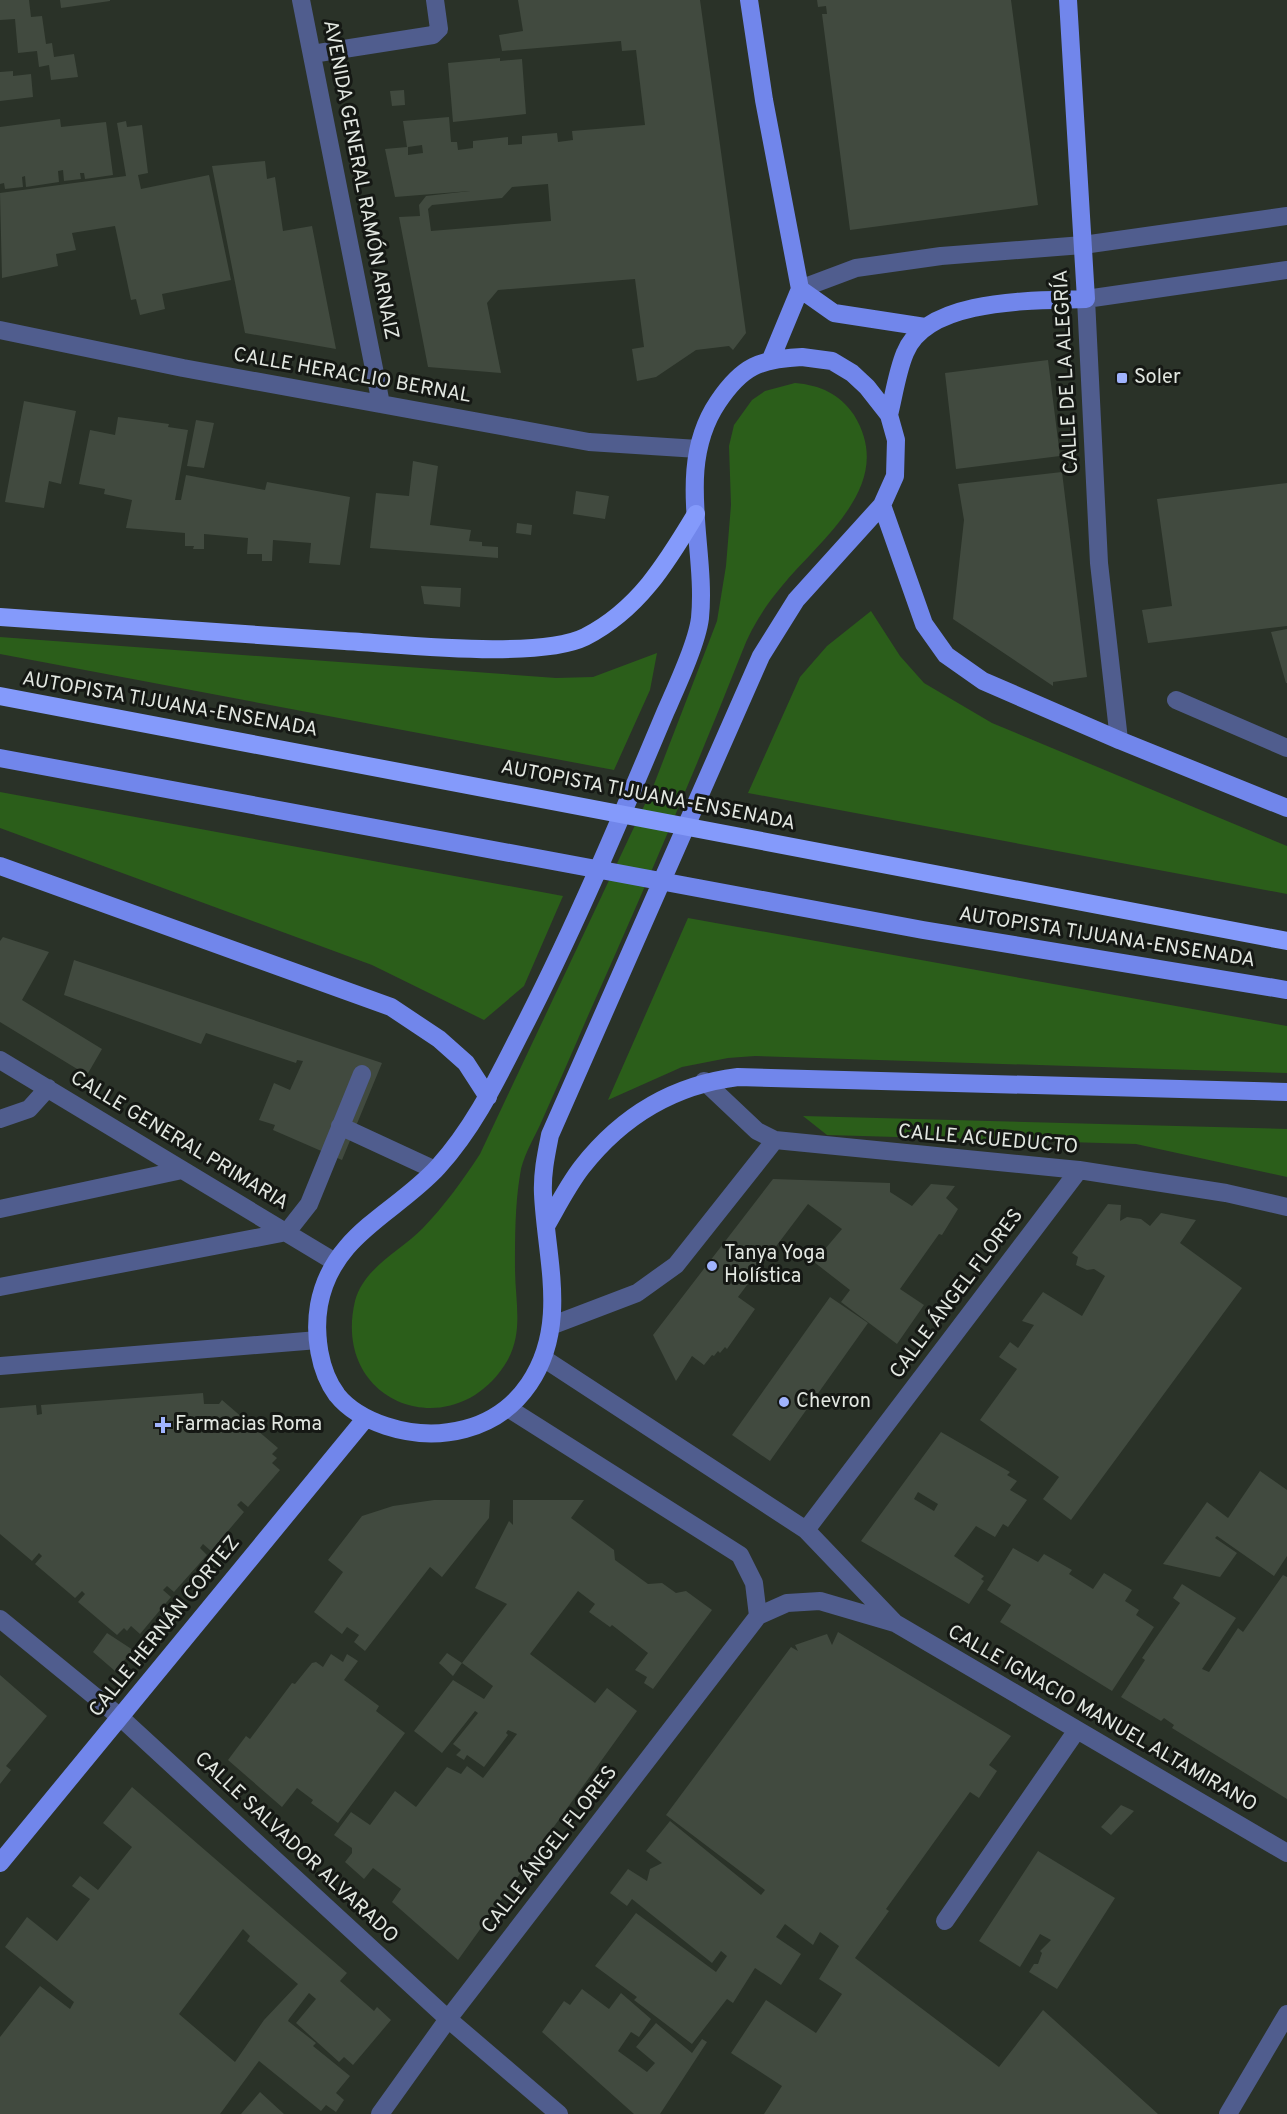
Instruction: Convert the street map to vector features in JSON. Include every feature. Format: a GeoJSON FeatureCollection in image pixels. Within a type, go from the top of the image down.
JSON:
{"type":"FeatureCollection","features":[{"type":"Feature","properties":{"kind":"highway"},"geometry":{"type":"LineString","coordinates":[[0,617],[445,647],[543,647],[583,638],[628,610],[662,571],[696,514]]}},
{"type":"Feature","properties":{"kind":"highway","name":"AUTOPISTA TIJUANA-ENSENADA"},"geometry":{"type":"LineString","coordinates":[[0,696],[381,766],[943,878],[1287,941]]}},
{"type":"Feature","properties":{"kind":"main road"},"geometry":{"type":"LineString","coordinates":[[748,0],[764,100],[800,289],[771,359]]}},
{"type":"Feature","properties":{"kind":"main road","name":"CALLE DE LA ALEGRÍA"},"geometry":{"type":"LineString","coordinates":[[1068,0],[1086,299]]}},
{"type":"Feature","properties":{"kind":"main road"},"geometry":{"type":"LineString","coordinates":[[800,289],[834,313],[926,327]]}},
{"type":"Feature","properties":{"kind":"main road"},"geometry":{"type":"LineString","coordinates":[[889,415],[906,351],[926,327],[957,310],[1022,302],[1086,299]]}},
{"type":"Feature","properties":{"kind":"main road"},"geometry":{"type":"LineString","coordinates":[[802,357],[832,361],[852,373],[867,387],[889,415],[896,440],[895,476],[882,505],[796,600],[761,656],[550,1135],[543,1190],[554,1291],[553,1324],[543,1358],[529,1384],[508,1408],[471,1428],[444,1435],[407,1433],[365,1419],[337,1395],[322,1363],[318,1341],[320,1304],[334,1262],[372,1221],[435,1170],[474,1123],[560,955],[666,710],[699,625],[702,597],[694,480],[698,449],[712,410],[732,381],[750,368],[771,359],[802,357]]}},
{"type":"Feature","properties":{"kind":"main road"},"geometry":{"type":"LineString","coordinates":[[882,505],[924,624],[946,655],[983,681],[1119,740],[1287,808]]}},
{"type":"Feature","properties":{"kind":"main road","name":"AUTOPISTA TIJUANA-ENSENADA"},"geometry":{"type":"LineString","coordinates":[[0,758],[923,930],[1287,990]]}},
{"type":"Feature","properties":{"kind":"main road"},"geometry":{"type":"LineString","coordinates":[[0,866],[391,1007],[439,1039],[466,1063],[488,1096]]}},
{"type":"Feature","properties":{"kind":"main road"},"geometry":{"type":"LineString","coordinates":[[546,1226],[580,1169],[603,1142],[640,1111],[704,1081],[738,1077],[1287,1092]]}},
{"type":"Feature","properties":{"kind":"main road","name":"CALLE HERNÁN CORTEZ"},"geometry":{"type":"LineString","coordinates":[[0,1863],[365,1419]]}},
{"type":"Feature","properties":{"kind":"street","name":"AVENIDA GENERAL RAMÓN ARNAIZ"},"geometry":{"type":"LineString","coordinates":[[301,0],[381,404]]}},
{"type":"Feature","properties":{"kind":"street"},"geometry":{"type":"LineString","coordinates":[[312,54],[433,35],[439,29],[435,0]]}},
{"type":"Feature","properties":{"kind":"street"},"geometry":{"type":"LineString","coordinates":[[800,289],[856,268],[940,256],[1083,245],[1287,216]]}},
{"type":"Feature","properties":{"kind":"street"},"geometry":{"type":"LineString","coordinates":[[1086,299],[1287,270]]}},
{"type":"Feature","properties":{"kind":"street","name":"CALLE DE LA ALEGRÍA"},"geometry":{"type":"LineString","coordinates":[[1086,299],[1099,563],[1119,740]]}},
{"type":"Feature","properties":{"kind":"street","name":"CALLE HERACLIO BERNAL"},"geometry":{"type":"LineString","coordinates":[[0,330],[183,368],[589,442],[698,449]]}},
{"type":"Feature","properties":{"kind":"street"},"geometry":{"type":"LineString","coordinates":[[1176,700],[1287,748]]}},
{"type":"Feature","properties":{"kind":"street","name":"CALLE GENERAL PRIMARIA"},"geometry":{"type":"LineString","coordinates":[[0,1060],[334,1262]]}},
{"type":"Feature","properties":{"kind":"street"},"geometry":{"type":"LineString","coordinates":[[0,1287],[286,1232],[309,1204],[362,1074]]}},
{"type":"Feature","properties":{"kind":"street","name":"CALLE ACUEDUCTO"},"geometry":{"type":"LineString","coordinates":[[704,1081],[757,1131],[776,1140],[930,1158],[1079,1170],[1226,1193],[1287,1207]]}},
{"type":"Feature","properties":{"kind":"street"},"geometry":{"type":"LineString","coordinates":[[0,1119],[29,1109],[48,1088]]}},
{"type":"Feature","properties":{"kind":"street"},"geometry":{"type":"LineString","coordinates":[[340,1126],[435,1170]]}},
{"type":"Feature","properties":{"kind":"street"},"geometry":{"type":"LineString","coordinates":[[553,1324],[637,1293],[676,1265],[776,1140]]}},
{"type":"Feature","properties":{"kind":"street"},"geometry":{"type":"LineString","coordinates":[[0,1209],[182,1170]]}},
{"type":"Feature","properties":{"kind":"street","name":"CALLE ÁNGEL FLORES"},"geometry":{"type":"LineString","coordinates":[[806,1530],[1079,1170]]}},
{"type":"Feature","properties":{"kind":"street"},"geometry":{"type":"LineString","coordinates":[[0,1366],[318,1341]]}},
{"type":"Feature","properties":{"kind":"street","name":"CALLE IGNACIO MANUEL ALTAMIRANO"},"geometry":{"type":"LineString","coordinates":[[543,1358],[806,1530],[895,1623]]}},
{"type":"Feature","properties":{"kind":"street"},"geometry":{"type":"LineString","coordinates":[[508,1408],[740,1555],[754,1582],[758,1616]]}},
{"type":"Feature","properties":{"kind":"street","name":"CALLE IGNACIO MANUEL ALTAMIRANO"},"geometry":{"type":"LineString","coordinates":[[758,1616],[787,1603],[820,1601],[895,1623],[1287,1853]]}},
{"type":"Feature","properties":{"kind":"street","name":"CALLE ÁNGEL FLORES"},"geometry":{"type":"LineString","coordinates":[[380,2114],[448,2019],[758,1616]]}},
{"type":"Feature","properties":{"kind":"street","name":"CALLE SALVADOR ALVARADO"},"geometry":{"type":"LineString","coordinates":[[0,1619],[120,1717],[448,2019],[559,2114]]}},
{"type":"Feature","properties":{"kind":"street"},"geometry":{"type":"LineString","coordinates":[[945,1921],[1077,1730]]}},
{"type":"Feature","properties":{"kind":"street"},"geometry":{"type":"LineString","coordinates":[[1228,2114],[1287,2014]]}},
{"type":"Feature","properties":{"kind":"green space"},"geometry":{"type":"Polygon","coordinates":[[[795,383],[821,388],[829,392],[842,401],[854,415],[865,440],[866,464],[860,487],[849,509],[770,601],[750,634],[647,882],[525,1156],[516,1209],[517,1331],[511,1354],[504,1366],[481,1391],[455,1404],[427,1408],[400,1402],[377,1388],[361,1366],[352,1336],[355,1301],[366,1278],[431,1219],[480,1154],[653,787],[717,621],[726,566],[731,505],[729,446],[734,425],[752,400],[765,391],[795,383]]]}},
{"type":"Feature","properties":{"kind":"green space"},"geometry":{"type":"Polygon","coordinates":[[[871,611],[900,656],[924,683],[992,723],[1287,846],[1287,894],[748,793],[800,677],[827,646],[871,611]]]}},
{"type":"Feature","properties":{"kind":"green space"},"geometry":{"type":"Polygon","coordinates":[[[0,637],[556,678],[593,677],[657,653],[650,690],[614,770],[0,654],[0,637]]]}},
{"type":"Feature","properties":{"kind":"green space"},"geometry":{"type":"Polygon","coordinates":[[[0,792],[563,896],[524,986],[484,1020],[372,965],[0,828],[0,792]]]}},
{"type":"Feature","properties":{"kind":"green space"},"geometry":{"type":"Polygon","coordinates":[[[688,918],[1287,1026],[1287,1073],[755,1056],[728,1058],[682,1067],[608,1100],[688,918]]]}},
{"type":"Feature","properties":{"kind":"green space"},"geometry":{"type":"Polygon","coordinates":[[[803,1116],[1287,1129],[1287,1177],[1136,1144],[827,1135],[803,1116]]]}},
{"type":"Feature","properties":{"kind":"building"},"geometry":{"type":"Polygon","coordinates":[[[0,0],[29,0],[31,17],[42,16],[46,44],[52,43],[54,57],[74,54],[78,77],[51,80],[49,65],[39,67],[37,51],[18,53],[15,19],[0,20],[0,0]]]}},
{"type":"Feature","properties":{"kind":"building"},"geometry":{"type":"Polygon","coordinates":[[[60,0],[110,0],[110,1],[61,8],[60,0]]]}},
{"type":"Feature","properties":{"kind":"building"},"geometry":{"type":"Polygon","coordinates":[[[518,0],[700,0],[746,333],[733,350],[729,346],[696,350],[656,377],[637,381],[632,349],[644,347],[635,279],[498,290],[487,303],[501,373],[428,367],[399,217],[420,216],[419,205],[426,196],[470,191],[395,197],[385,149],[407,147],[403,121],[449,117],[451,142],[457,142],[458,150],[473,148],[473,141],[508,137],[508,145],[522,144],[522,136],[557,133],[558,142],[573,140],[572,131],[645,125],[636,50],[622,51],[621,41],[502,51],[499,35],[523,31],[518,0]],[[422,145],[408,147],[408,155],[423,153],[422,145]],[[548,184],[512,187],[502,198],[432,205],[428,209],[431,231],[551,221],[548,184]]]}},
{"type":"Feature","properties":{"kind":"building"},"geometry":{"type":"Polygon","coordinates":[[[817,0],[1011,0],[1038,205],[850,230],[822,14],[827,14],[826,6],[818,7],[817,0]]]}},
{"type":"Feature","properties":{"kind":"building"},"geometry":{"type":"Polygon","coordinates":[[[500,58],[500,61],[522,59],[526,114],[453,122],[448,63],[500,58]]]}},
{"type":"Feature","properties":{"kind":"building"},"geometry":{"type":"Polygon","coordinates":[[[13,71],[13,76],[31,74],[33,97],[0,101],[0,72],[13,71]]]}},
{"type":"Feature","properties":{"kind":"building"},"geometry":{"type":"Polygon","coordinates":[[[404,90],[405,105],[392,106],[390,91],[404,90]]]}},
{"type":"Feature","properties":{"kind":"building"},"geometry":{"type":"Polygon","coordinates":[[[60,119],[61,127],[106,122],[113,175],[85,179],[84,173],[80,173],[81,179],[64,181],[63,170],[58,171],[59,182],[26,187],[25,176],[22,177],[23,187],[5,189],[4,183],[0,184],[0,127],[60,119]]]}},
{"type":"Feature","properties":{"kind":"building"},"geometry":{"type":"Polygon","coordinates":[[[126,121],[127,127],[142,125],[148,173],[138,175],[141,189],[209,175],[231,280],[162,294],[165,309],[140,315],[136,299],[131,300],[115,226],[72,233],[76,250],[56,254],[58,266],[2,278],[0,193],[126,176],[117,123],[126,121]]]}},
{"type":"Feature","properties":{"kind":"building"},"geometry":{"type":"Polygon","coordinates":[[[265,161],[267,179],[275,177],[283,231],[312,226],[336,349],[245,333],[212,166],[265,161]]]}},
{"type":"Feature","properties":{"kind":"building"},"geometry":{"type":"Polygon","coordinates":[[[1048,360],[1060,456],[956,469],[945,373],[1048,360]]]}},
{"type":"Feature","properties":{"kind":"building"},"geometry":{"type":"Polygon","coordinates":[[[24,401],[76,411],[61,484],[49,481],[44,508],[5,502],[24,401]]]}},
{"type":"Feature","properties":{"kind":"building"},"geometry":{"type":"Polygon","coordinates":[[[118,417],[169,424],[168,427],[188,430],[175,500],[181,500],[186,475],[265,490],[267,482],[350,497],[340,565],[309,563],[311,543],[273,540],[272,561],[262,561],[262,554],[247,554],[248,538],[204,534],[204,549],[193,549],[194,546],[185,546],[185,533],[126,528],[132,500],[104,494],[105,489],[79,484],[90,430],[115,435],[118,417]]]}},
{"type":"Feature","properties":{"kind":"building"},"geometry":{"type":"Polygon","coordinates":[[[196,420],[214,423],[204,468],[187,466],[196,420]]]}},
{"type":"Feature","properties":{"kind":"building"},"geometry":{"type":"Polygon","coordinates":[[[413,461],[438,466],[430,525],[471,530],[469,541],[482,542],[482,546],[498,547],[498,558],[370,548],[376,493],[409,496],[413,461]]]}},
{"type":"Feature","properties":{"kind":"building"},"geometry":{"type":"Polygon","coordinates":[[[1062,472],[1087,677],[1053,682],[1053,686],[953,619],[964,520],[958,484],[1062,472]]]}},
{"type":"Feature","properties":{"kind":"building"},"geometry":{"type":"Polygon","coordinates":[[[1287,483],[1287,626],[1148,643],[1142,610],[1172,606],[1157,499],[1287,483]]]}},
{"type":"Feature","properties":{"kind":"building"},"geometry":{"type":"Polygon","coordinates":[[[576,491],[609,496],[605,519],[573,514],[576,491]]]}},
{"type":"Feature","properties":{"kind":"building"},"geometry":{"type":"Polygon","coordinates":[[[517,523],[532,525],[531,535],[516,533],[517,523]]]}},
{"type":"Feature","properties":{"kind":"building"},"geometry":{"type":"Polygon","coordinates":[[[421,586],[461,588],[460,607],[424,604],[421,586]]]}},
{"type":"Feature","properties":{"kind":"building"},"geometry":{"type":"Polygon","coordinates":[[[1287,629],[1287,683],[1286,683],[1271,632],[1287,629]]]}},
{"type":"Feature","properties":{"kind":"building"},"geometry":{"type":"Polygon","coordinates":[[[3,937],[49,952],[22,1000],[102,1049],[87,1075],[0,1022],[0,941],[3,937]]]}},
{"type":"Feature","properties":{"kind":"building"},"geometry":{"type":"Polygon","coordinates":[[[74,960],[382,1063],[342,1160],[273,1130],[275,1125],[259,1120],[274,1083],[290,1090],[303,1061],[297,1060],[296,1063],[206,1033],[201,1044],[64,995],[74,960]]]}},
{"type":"Feature","properties":{"kind":"building"},"geometry":{"type":"Polygon","coordinates":[[[773,1179],[890,1183],[890,1192],[912,1206],[931,1184],[955,1186],[946,1198],[958,1209],[942,1235],[939,1234],[900,1289],[924,1305],[897,1344],[841,1302],[850,1290],[814,1262],[842,1229],[808,1204],[738,1297],[755,1309],[727,1349],[725,1347],[720,1353],[718,1351],[714,1356],[712,1355],[704,1365],[692,1356],[676,1381],[653,1335],[773,1179]]]}},
{"type":"Feature","properties":{"kind":"building"},"geometry":{"type":"Polygon","coordinates":[[[1108,1204],[1121,1205],[1120,1221],[1127,1217],[1141,1219],[1150,1226],[1161,1213],[1196,1220],[1180,1243],[1242,1288],[1071,1520],[1043,1499],[1059,1477],[980,1420],[1017,1369],[999,1357],[1010,1342],[1018,1348],[1034,1325],[1022,1321],[1043,1292],[1082,1316],[1105,1276],[1094,1269],[1087,1270],[1076,1265],[1078,1257],[1072,1253],[1108,1204]]]}},
{"type":"Feature","properties":{"kind":"building","name":"Chevron"},"geometry":{"type":"Polygon","coordinates":[[[830,1297],[868,1323],[770,1461],[732,1435],[830,1297]]]}},
{"type":"Feature","properties":{"kind":"building"},"geometry":{"type":"Polygon","coordinates":[[[203,1393],[204,1404],[219,1404],[222,1400],[278,1448],[272,1454],[277,1458],[272,1463],[280,1470],[248,1507],[241,1501],[237,1505],[244,1512],[211,1551],[203,1544],[200,1548],[207,1555],[174,1592],[167,1586],[163,1590],[171,1597],[140,1634],[131,1626],[127,1631],[124,1628],[117,1635],[78,1602],[85,1594],[82,1591],[75,1598],[35,1564],[42,1556],[39,1553],[32,1561],[0,1534],[0,1408],[36,1405],[37,1415],[42,1414],[41,1405],[203,1393]]]}},
{"type":"Feature","properties":{"kind":"building"},"geometry":{"type":"Polygon","coordinates":[[[941,1432],[1010,1472],[1007,1475],[1017,1481],[1010,1490],[1027,1500],[1008,1527],[1003,1524],[995,1537],[976,1526],[954,1556],[984,1576],[981,1579],[984,1581],[969,1604],[861,1541],[941,1432]],[[918,1492],[914,1499],[934,1511],[938,1504],[918,1492]]]}},
{"type":"Feature","properties":{"kind":"building"},"geometry":{"type":"Polygon","coordinates":[[[1260,1471],[1287,1490],[1287,1556],[1274,1576],[1217,1536],[1215,1538],[1237,1553],[1220,1577],[1163,1564],[1207,1502],[1228,1518],[1260,1471]]]}},
{"type":"Feature","properties":{"kind":"building"},"geometry":{"type":"Polygon","coordinates":[[[434,1500],[490,1500],[489,1518],[442,1577],[430,1567],[365,1651],[354,1642],[359,1635],[347,1627],[342,1634],[314,1612],[343,1572],[328,1560],[362,1516],[393,1506],[434,1500]]]}},
{"type":"Feature","properties":{"kind":"building"},"geometry":{"type":"Polygon","coordinates":[[[513,1500],[584,1500],[571,1518],[614,1550],[615,1560],[648,1584],[662,1583],[676,1593],[686,1591],[712,1610],[653,1689],[644,1683],[647,1677],[635,1670],[648,1653],[612,1625],[610,1627],[589,1612],[595,1604],[578,1591],[530,1654],[595,1703],[607,1688],[637,1711],[458,1960],[392,1902],[401,1889],[373,1868],[364,1879],[345,1862],[352,1853],[352,1848],[334,1835],[351,1812],[370,1825],[395,1791],[416,1807],[447,1767],[461,1774],[467,1766],[483,1778],[517,1734],[508,1730],[506,1733],[508,1735],[484,1767],[467,1755],[464,1760],[456,1755],[461,1750],[453,1744],[478,1713],[475,1711],[442,1753],[414,1731],[453,1680],[484,1699],[493,1686],[462,1663],[507,1604],[475,1588],[509,1521],[513,1525],[513,1500]]]}},
{"type":"Feature","properties":{"kind":"building"},"geometry":{"type":"Polygon","coordinates":[[[1013,1548],[1038,1562],[1044,1554],[1072,1570],[1069,1574],[1093,1589],[1104,1573],[1132,1590],[1125,1601],[1139,1610],[1136,1615],[1154,1627],[1112,1691],[1000,1622],[1011,1605],[987,1590],[1013,1548]]]}},
{"type":"Feature","properties":{"kind":"building"},"geometry":{"type":"Polygon","coordinates":[[[1283,1575],[1287,1577],[1287,1799],[1172,1728],[1174,1725],[1164,1718],[1161,1721],[1121,1697],[1145,1660],[1142,1658],[1180,1603],[1173,1598],[1182,1584],[1236,1618],[1202,1669],[1209,1672],[1238,1628],[1243,1632],[1283,1575]]]}},
{"type":"Feature","properties":{"kind":"building"},"geometry":{"type":"Polygon","coordinates":[[[838,1632],[1011,1736],[989,1765],[997,1771],[979,1798],[970,1792],[886,1909],[889,1911],[855,1958],[999,2067],[1043,2010],[1158,2114],[764,2114],[782,2086],[731,2053],[766,2000],[816,2033],[842,1994],[819,1979],[839,1946],[820,1932],[813,1945],[785,1924],[776,1937],[801,1954],[781,1985],[755,1968],[733,2003],[727,1999],[692,2044],[634,2000],[637,1997],[595,1966],[636,1913],[716,1972],[727,1956],[721,1951],[712,1963],[632,1899],[627,1906],[610,1893],[628,1869],[647,1881],[650,1869],[662,1863],[646,1851],[670,1821],[761,1895],[765,1890],[666,1815],[791,1647],[798,1651],[795,1645],[827,1634],[832,1645],[838,1632]]]}},
{"type":"Feature","properties":{"kind":"building"},"geometry":{"type":"Polygon","coordinates":[[[107,1633],[133,1650],[115,1671],[93,1652],[107,1633]]]}},
{"type":"Feature","properties":{"kind":"building"},"geometry":{"type":"Polygon","coordinates":[[[447,1653],[462,1663],[453,1676],[439,1663],[447,1653]]]}},
{"type":"Feature","properties":{"kind":"building"},"geometry":{"type":"Polygon","coordinates":[[[331,1654],[343,1662],[347,1654],[358,1661],[344,1680],[379,1706],[376,1711],[405,1733],[338,1823],[311,1803],[313,1800],[297,1788],[282,1807],[228,1760],[246,1736],[250,1739],[292,1683],[295,1684],[312,1663],[316,1662],[323,1667],[331,1654]]]}},
{"type":"Feature","properties":{"kind":"building"},"geometry":{"type":"Polygon","coordinates":[[[0,1675],[47,1716],[6,1766],[11,1770],[0,1784],[0,1675]]]}},
{"type":"Feature","properties":{"kind":"building"},"geometry":{"type":"Polygon","coordinates":[[[132,1787],[347,1973],[340,1981],[374,2011],[377,2007],[391,2020],[353,2065],[344,2057],[339,2062],[296,2023],[316,1999],[309,1993],[289,2019],[288,2021],[316,2043],[313,2046],[350,2076],[336,2093],[344,2100],[336,2112],[326,2105],[321,2111],[259,2061],[220,2114],[0,2114],[0,2037],[40,1986],[70,2009],[74,2002],[5,1947],[27,1917],[57,1941],[90,1899],[72,1886],[80,1876],[98,1890],[132,1847],[103,1823],[132,1787]],[[243,1929],[179,2014],[235,2062],[264,2020],[298,1984],[247,1941],[250,1936],[243,1929]]]}},
{"type":"Feature","properties":{"kind":"building"},"geometry":{"type":"Polygon","coordinates":[[[1121,1805],[1134,1811],[1111,1835],[1101,1827],[1121,1805]]]}},
{"type":"Feature","properties":{"kind":"building"},"geometry":{"type":"Polygon","coordinates":[[[1038,1851],[1115,1898],[1057,1989],[1029,1972],[1034,1964],[1038,1964],[1042,1953],[1040,1951],[1051,1940],[1040,1934],[1020,1967],[979,1941],[1038,1851]]]}},
{"type":"Feature","properties":{"kind":"building"},"geometry":{"type":"Polygon","coordinates":[[[582,1989],[609,2009],[621,1993],[651,2019],[639,2037],[631,2032],[618,2051],[647,2072],[655,2063],[636,2047],[656,2023],[692,2053],[702,2039],[707,2042],[660,2114],[634,2114],[542,2032],[564,2001],[570,2005],[582,1989]]]}},
{"type":"Feature","properties":{"kind":"building"},"geometry":{"type":"Polygon","coordinates":[[[260,2092],[284,2114],[241,2114],[260,2092]]]}},
{"type":"Feature","properties":{"kind":"place","name":"Soler"},"geometry":{"type":"Point","coordinates":[1122,378]}},
{"type":"Feature","properties":{"kind":"place","name":"Tanya Yoga Holística"},"geometry":{"type":"Point","coordinates":[712,1266]}},
{"type":"Feature","properties":{"kind":"place","name":"Chevron"},"geometry":{"type":"Point","coordinates":[784,1402]}},
{"type":"Feature","properties":{"kind":"place","name":"Farmacias Roma"},"geometry":{"type":"Point","coordinates":[163,1425]}}]}
